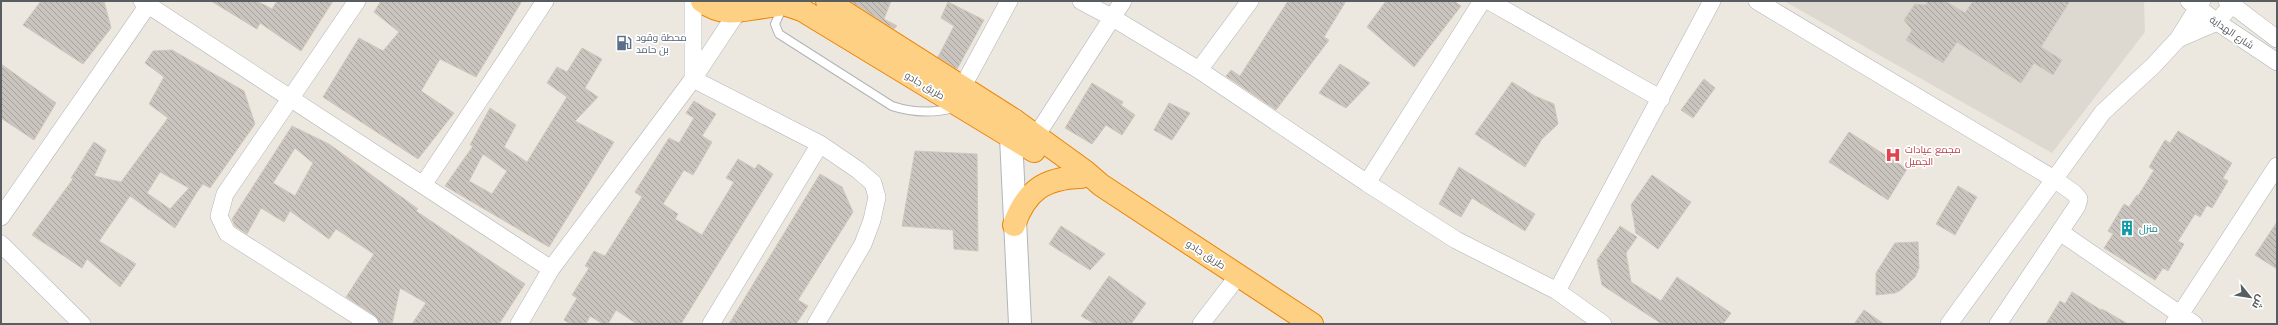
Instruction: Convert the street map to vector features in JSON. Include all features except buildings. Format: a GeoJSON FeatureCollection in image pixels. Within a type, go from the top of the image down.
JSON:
{"type":"FeatureCollection","features":[{"type":"Feature","properties":{"kind":"highway","name":"طريق جادو"},"geometry":{"type":"LineString","coordinates":[[702,1],[717,10],[784,4],[802,10],[962,97]]}},
{"type":"Feature","properties":{"kind":"highway","name":"طريق جادو"},"geometry":{"type":"LineString","coordinates":[[827,1],[962,97],[1013,129],[1081,177],[1101,185]]}},
{"type":"Feature","properties":{"kind":"highway","name":"طريق جادو"},"geometry":{"type":"LineString","coordinates":[[1013,129],[1036,136],[1101,185],[1312,324]]}},
{"type":"Feature","properties":{"kind":"highway"},"geometry":{"type":"LineString","coordinates":[[1014,225],[1020,208],[1031,194],[1046,183],[1063,177],[1081,177]]}},
{"type":"Feature","properties":{"kind":"street"},"geometry":{"type":"LineString","coordinates":[[358,1],[225,194],[219,216],[227,233],[370,324]]}},
{"type":"Feature","properties":{"kind":"street"},"geometry":{"type":"LineString","coordinates":[[423,185],[545,1]]}},
{"type":"Feature","properties":{"kind":"street"},"geometry":{"type":"LineString","coordinates":[[693,1],[693,79]]}},
{"type":"Feature","properties":{"kind":"street"},"geometry":{"type":"LineString","coordinates":[[962,97],[1009,1]]}},
{"type":"Feature","properties":{"kind":"street"},"geometry":{"type":"LineString","coordinates":[[1081,1],[1113,18],[1199,70],[1367,183],[1456,240],[1557,291],[1603,324]]}},
{"type":"Feature","properties":{"kind":"street"},"geometry":{"type":"LineString","coordinates":[[1036,136],[1113,18],[1122,1]]}},
{"type":"Feature","properties":{"kind":"street"},"geometry":{"type":"LineString","coordinates":[[1199,70],[1250,1]]}},
{"type":"Feature","properties":{"kind":"street"},"geometry":{"type":"LineString","coordinates":[[1367,183],[1482,1]]}},
{"type":"Feature","properties":{"kind":"street"},"geometry":{"type":"LineString","coordinates":[[1489,1],[1661,99]]}},
{"type":"Feature","properties":{"kind":"street"},"geometry":{"type":"LineString","coordinates":[[1557,291],[1661,99],[1712,1]]}},
{"type":"Feature","properties":{"kind":"street"},"geometry":{"type":"LineString","coordinates":[[1756,1],[2054,179],[2074,193],[2079,199],[2077,206],[1998,324]]}},
{"type":"Feature","properties":{"kind":"street"},"geometry":{"type":"LineString","coordinates":[[2178,39],[2216,22],[2231,2]]}},
{"type":"Feature","properties":{"kind":"street","name":"شارع الهداية"},"geometry":{"type":"LineString","coordinates":[[2231,2],[2277,39]]}},
{"type":"Feature","properties":{"kind":"street"},"geometry":{"type":"LineString","coordinates":[[1,217],[145,3],[551,269]]}},
{"type":"Feature","properties":{"kind":"street"},"geometry":{"type":"LineString","coordinates":[[1949,324],[2103,112],[2153,66],[2178,39],[2196,3]]}},
{"type":"Feature","properties":{"kind":"street","name":"شارع الهداية"},"geometry":{"type":"LineString","coordinates":[[2196,3],[2216,22],[2277,62]]}},
{"type":"Feature","properties":{"kind":"street"},"geometry":{"type":"LineString","coordinates":[[519,324],[551,269],[747,7]]}},
{"type":"Feature","properties":{"kind":"street"},"geometry":{"type":"LineString","coordinates":[[693,79],[820,144],[858,170],[873,183],[877,197],[872,220],[863,244],[816,324]]}},
{"type":"Feature","properties":{"kind":"street"},"geometry":{"type":"LineString","coordinates":[[1013,129],[1014,225],[1020,324]]}},
{"type":"Feature","properties":{"kind":"street"},"geometry":{"type":"LineString","coordinates":[[711,324],[820,144]]}},
{"type":"Feature","properties":{"kind":"street"},"geometry":{"type":"LineString","coordinates":[[2060,232],[2183,321],[2277,166]]}},
{"type":"Feature","properties":{"kind":"street"},"geometry":{"type":"LineString","coordinates":[[1,244],[82,324]]}},
{"type":"Feature","properties":{"kind":"street"},"geometry":{"type":"LineString","coordinates":[[1201,324],[1238,276]]}},
{"type":"Feature","properties":{"kind":"lane"},"geometry":{"type":"LineString","coordinates":[[784,4],[775,24],[779,34],[892,106],[908,111],[940,112],[962,97]]}},
{"type":"Feature","properties":{"kind":"shaded area"},"geometry":{"type":"Polygon","coordinates":[[[1784,1],[2144,1],[2145,32],[2052,153],[1784,1]]]}},
{"type":"Feature","properties":{"kind":"place","name":"محطة وقود بن حامد"},"geometry":{"type":"Point","coordinates":[624,43]}},
{"type":"Feature","properties":{"kind":"place","name":"مجمع عيادات الجميل"},"geometry":{"type":"Point","coordinates":[1893,155]}},
{"type":"Feature","properties":{"kind":"place","name":"منزل"},"geometry":{"type":"Point","coordinates":[2127,228]}}]}
